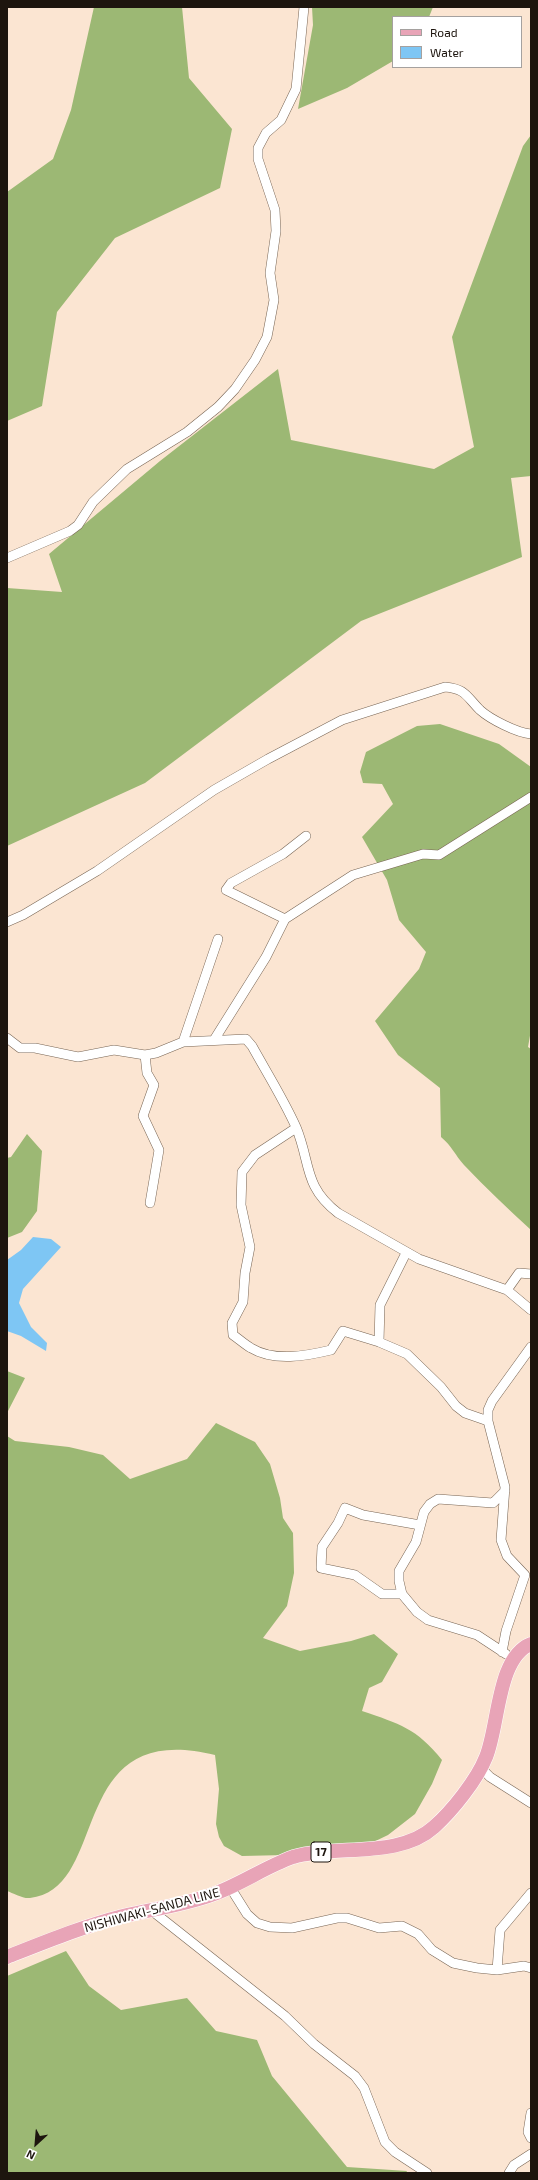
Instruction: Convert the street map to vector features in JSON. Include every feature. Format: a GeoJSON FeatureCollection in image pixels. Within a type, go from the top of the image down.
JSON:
{"type":"FeatureCollection","features":[{"type":"Feature","properties":{"kind":"main road","name":"NISHIWAKI-SANDA LINE"},"geometry":{"type":"LineString","coordinates":[[7,1957],[100,1922],[187,1902],[230,1887],[294,1857],[311,1853],[386,1846],[416,1839],[435,1826],[467,1789],[481,1768],[492,1741],[506,1673],[507,1655],[518,1652],[531,1644]]}},
{"type":"Feature","properties":{"kind":"street"},"geometry":{"type":"LineString","coordinates":[[7,558],[70,531],[78,525],[93,502],[127,469],[187,432],[218,407],[235,389],[256,360],[267,336],[272,315],[274,300],[270,273],[276,231],[275,210],[258,159],[258,148],[266,133],[281,120],[296,89],[304,7]]}},
{"type":"Feature","properties":{"kind":"street"},"geometry":{"type":"LineString","coordinates":[[7,922],[23,915],[97,871],[214,790],[342,720],[445,687],[457,688],[467,694],[481,710],[508,727],[531,734]]}},
{"type":"Feature","properties":{"kind":"street"},"geometry":{"type":"LineString","coordinates":[[214,1040],[266,958],[285,919],[353,875],[423,854],[439,855],[531,797]]}},
{"type":"Feature","properties":{"kind":"street"},"geometry":{"type":"LineString","coordinates":[[285,919],[226,890],[230,883],[283,854],[306,836]]}},
{"type":"Feature","properties":{"kind":"street"},"geometry":{"type":"LineString","coordinates":[[183,1042],[218,939]]}},
{"type":"Feature","properties":{"kind":"street"},"geometry":{"type":"LineString","coordinates":[[7,1038],[20,1048],[35,1048],[78,1057],[114,1050],[145,1055],[156,1053],[183,1042],[246,1039],[252,1046],[296,1128],[314,1186],[320,1197],[338,1213],[406,1253],[507,1290],[531,1310]]}},
{"type":"Feature","properties":{"kind":"street"},"geometry":{"type":"LineString","coordinates":[[145,1055],[147,1073],[154,1085],[142,1116],[159,1150],[150,1202]]}},
{"type":"Feature","properties":{"kind":"street"},"geometry":{"type":"LineString","coordinates":[[296,1128],[255,1155],[242,1172],[241,1205],[250,1247],[245,1273],[243,1302],[232,1323],[233,1335],[252,1349],[277,1356],[306,1356],[331,1350],[344,1331],[379,1342],[407,1354],[464,1413],[488,1421]]}},
{"type":"Feature","properties":{"kind":"street"},"geometry":{"type":"LineString","coordinates":[[379,1342],[380,1305],[406,1253]]}},
{"type":"Feature","properties":{"kind":"street"},"geometry":{"type":"LineString","coordinates":[[507,1290],[519,1273],[531,1274]]}},
{"type":"Feature","properties":{"kind":"street"},"geometry":{"type":"LineString","coordinates":[[507,1655],[506,1631],[525,1575],[507,1556],[502,1540],[505,1491],[488,1421],[488,1410],[492,1401],[531,1347]]}},
{"type":"Feature","properties":{"kind":"street"},"geometry":{"type":"LineString","coordinates":[[505,1491],[493,1502],[438,1499],[430,1504],[420,1525],[416,1542],[399,1571],[398,1581],[402,1594],[417,1612],[428,1620],[476,1636],[507,1655]]}},
{"type":"Feature","properties":{"kind":"street"},"geometry":{"type":"LineString","coordinates":[[402,1594],[382,1594],[355,1575],[321,1568],[322,1547],[338,1524],[345,1508],[363,1515],[420,1525]]}},
{"type":"Feature","properties":{"kind":"street"},"geometry":{"type":"LineString","coordinates":[[481,1768],[490,1778],[531,1803]]}},
{"type":"Feature","properties":{"kind":"street"},"geometry":{"type":"LineString","coordinates":[[230,1887],[247,1914],[257,1923],[270,1927],[292,1928],[337,1918],[348,1918],[379,1928],[402,1926],[418,1934],[432,1950],[453,1963],[477,1968],[498,1970],[524,1966],[531,1968]]}},
{"type":"Feature","properties":{"kind":"street"},"geometry":{"type":"LineString","coordinates":[[498,1970],[500,1930],[531,1893]]}},
{"type":"Feature","properties":{"kind":"street"},"geometry":{"type":"LineString","coordinates":[[151,1910],[285,2016],[314,2044],[356,2076],[364,2088],[385,2142],[395,2152],[427,2173]]}},
{"type":"Feature","properties":{"kind":"street"},"geometry":{"type":"LineString","coordinates":[[531,2113],[528,2132],[531,2138]]}},
{"type":"Feature","properties":{"kind":"street"},"geometry":{"type":"LineString","coordinates":[[509,2173],[514,2165],[531,2154]]}},
{"type":"Feature","properties":{"kind":"green space"},"geometry":{"type":"Polygon","coordinates":[[[94,7],[182,7],[189,78],[232,129],[220,188],[115,238],[57,312],[42,406],[7,421],[7,192],[53,159],[71,110],[94,7]]]}},
{"type":"Feature","properties":{"kind":"green space"},"geometry":{"type":"Polygon","coordinates":[[[312,7],[433,7],[429,16],[392,16],[392,62],[347,88],[298,109],[313,25],[312,7]]]}},
{"type":"Feature","properties":{"kind":"green space"},"geometry":{"type":"Polygon","coordinates":[[[531,135],[531,476],[511,478],[522,557],[361,621],[145,783],[7,846],[7,588],[62,592],[49,554],[160,461],[278,369],[291,440],[434,469],[474,447],[452,337],[523,146],[531,135]]]}},
{"type":"Feature","properties":{"kind":"green space"},"geometry":{"type":"Polygon","coordinates":[[[440,724],[499,744],[531,767],[531,1030],[528,1047],[531,1049],[531,1230],[472,1174],[441,1137],[440,1088],[398,1055],[375,1021],[419,969],[426,952],[399,920],[387,880],[362,837],[393,804],[382,784],[363,783],[360,772],[366,752],[417,726],[440,724]]]}},
{"type":"Feature","properties":{"kind":"green space"},"geometry":{"type":"Polygon","coordinates":[[[27,1134],[42,1151],[37,1211],[22,1232],[7,1238],[7,1158],[11,1157],[27,1134]]]}},
{"type":"Feature","properties":{"kind":"green space"},"geometry":{"type":"Polygon","coordinates":[[[7,1371],[25,1378],[7,1413],[7,1371]]]}},
{"type":"Feature","properties":{"kind":"green space"},"geometry":{"type":"Polygon","coordinates":[[[216,1423],[255,1442],[270,1464],[280,1498],[283,1518],[293,1533],[294,1573],[287,1606],[263,1638],[300,1651],[351,1641],[374,1634],[398,1654],[382,1682],[369,1688],[362,1711],[406,1728],[433,1749],[442,1760],[432,1784],[415,1814],[388,1835],[363,1847],[285,1855],[242,1856],[224,1846],[219,1837],[216,1824],[219,1789],[215,1755],[167,1750],[134,1760],[112,1782],[97,1809],[72,1867],[55,1888],[30,1898],[21,1897],[7,1891],[7,1436],[15,1441],[69,1447],[103,1455],[130,1479],[187,1459],[216,1423]]]}},
{"type":"Feature","properties":{"kind":"green space"},"geometry":{"type":"Polygon","coordinates":[[[66,1951],[89,1986],[121,2010],[187,1998],[216,2031],[257,2040],[272,2076],[347,2167],[407,2171],[406,2173],[7,2173],[7,1976],[66,1951]]]}},
{"type":"Feature","properties":{"kind":"water"},"geometry":{"type":"Polygon","coordinates":[[[33,1237],[51,1239],[61,1247],[23,1289],[19,1303],[31,1327],[47,1343],[46,1351],[21,1336],[7,1331],[7,1260],[21,1250],[33,1237]]]}}]}
